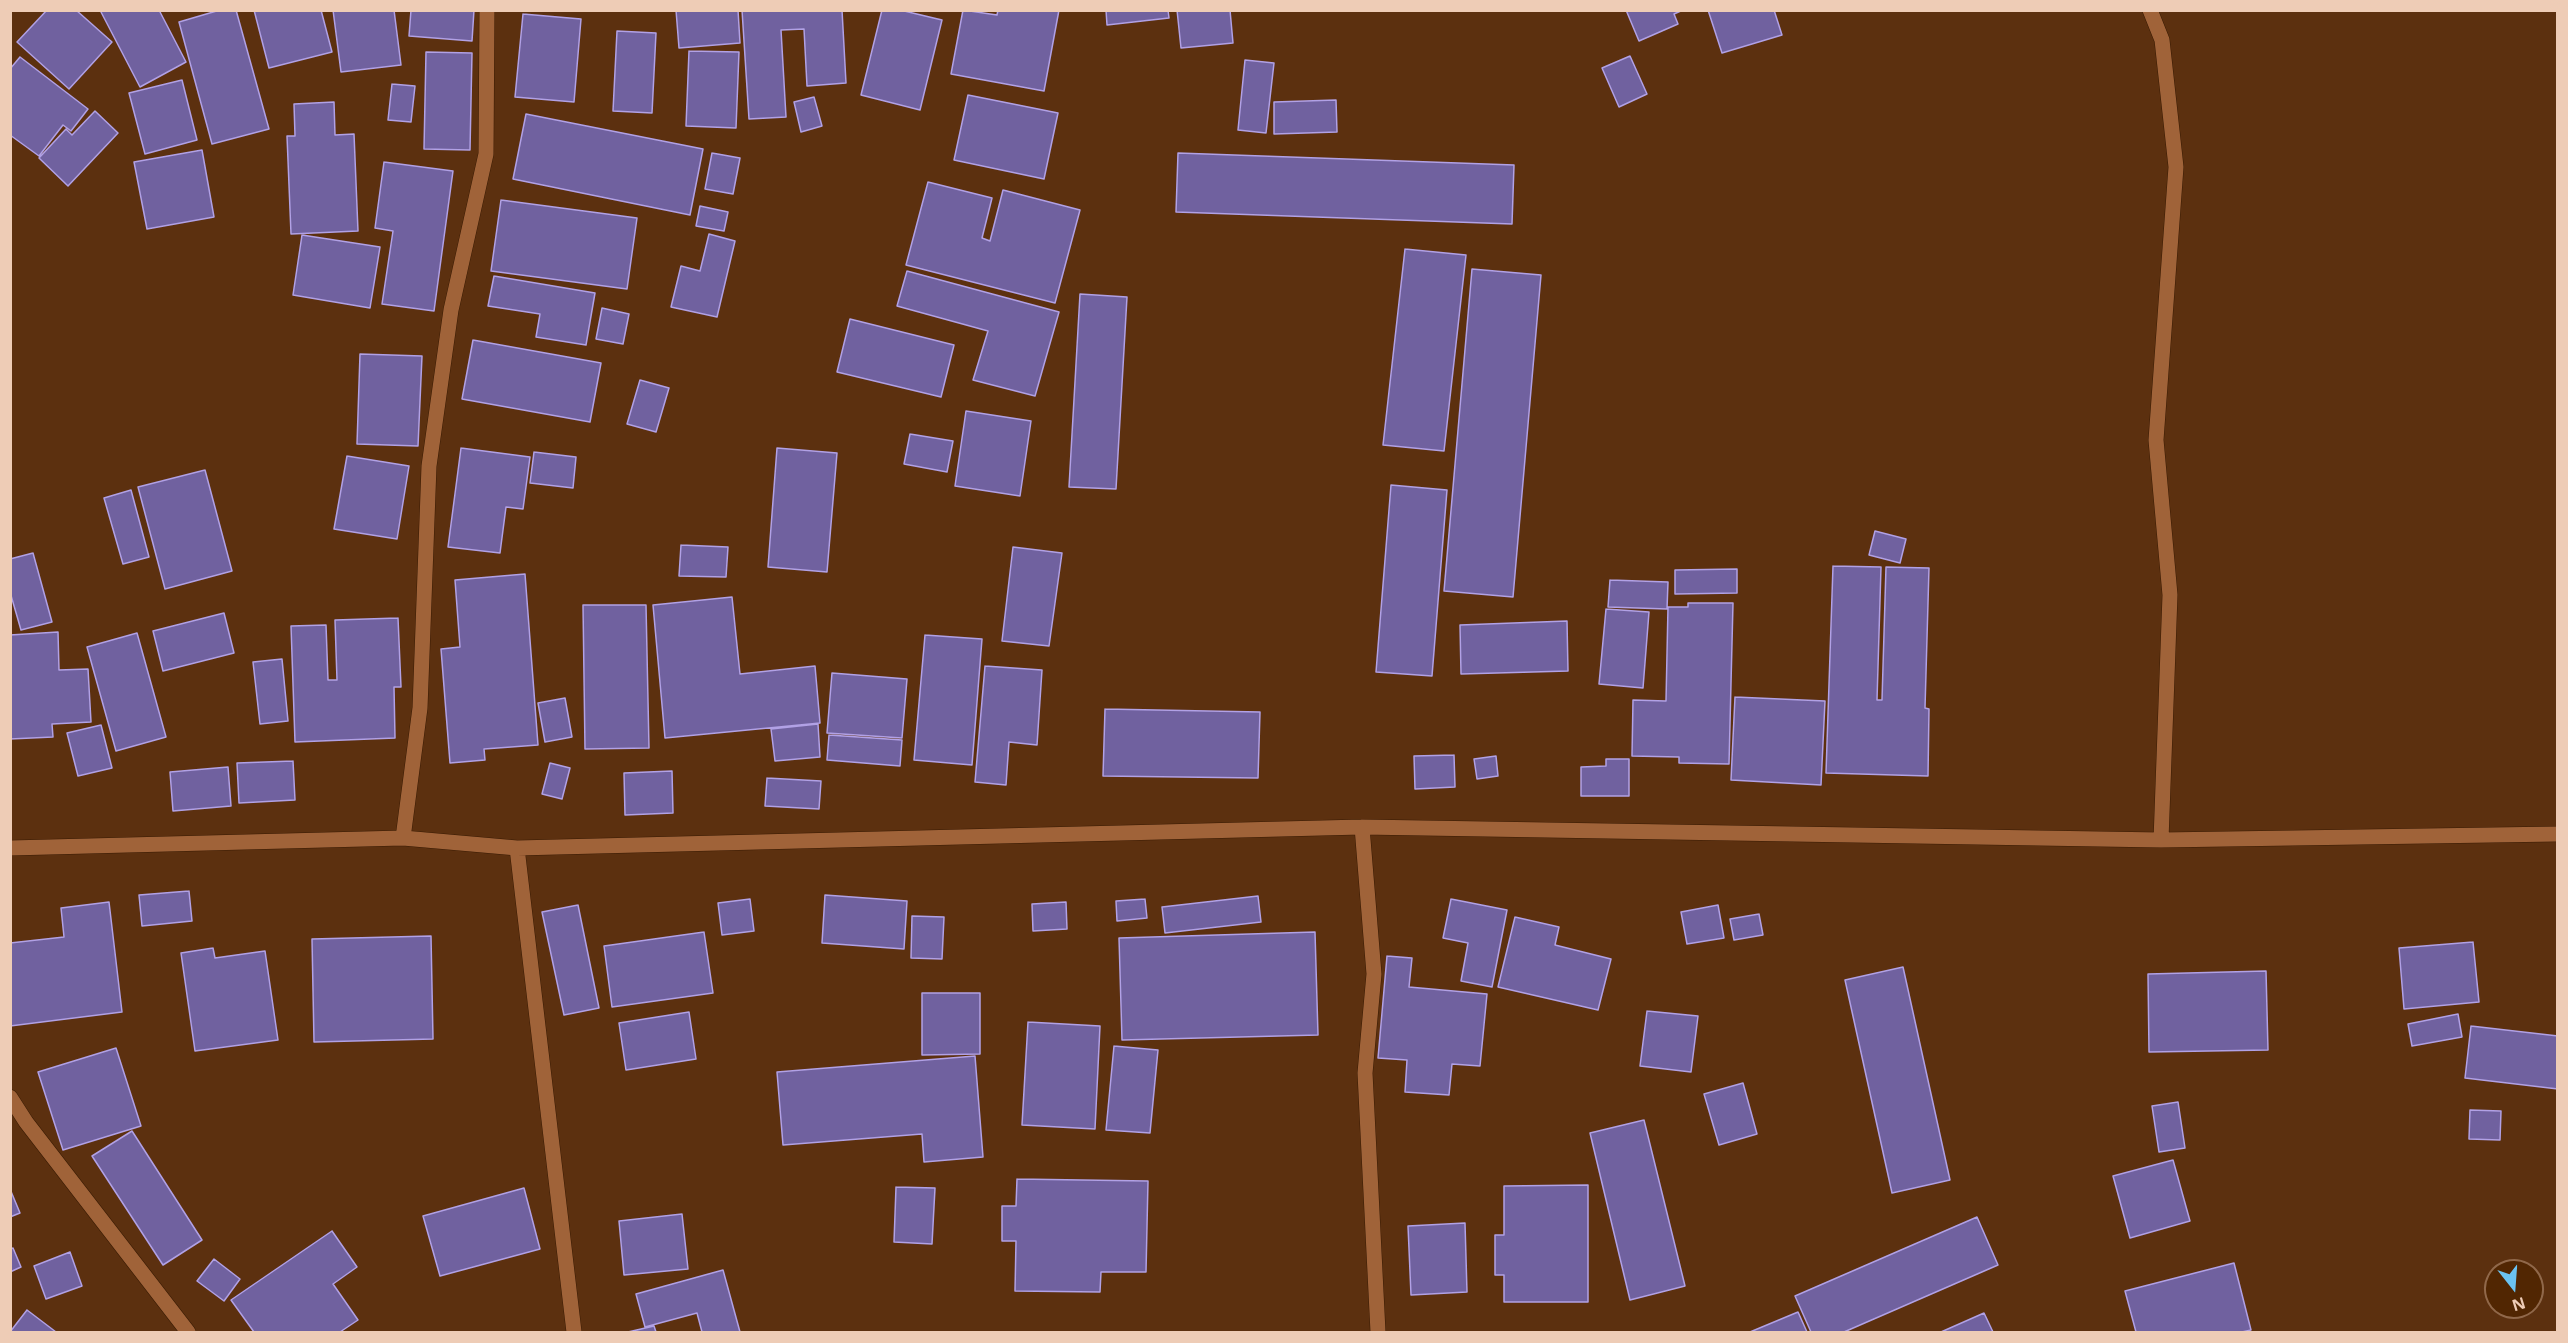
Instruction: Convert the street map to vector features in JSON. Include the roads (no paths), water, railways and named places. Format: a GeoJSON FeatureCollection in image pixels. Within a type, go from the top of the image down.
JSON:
{"type":"FeatureCollection","features":[{"type":"Feature","properties":{"kind":"street"},"geometry":{"type":"LineString","coordinates":[[403,838],[420,708],[429,466],[451,310],[486,154],[486,10]]}},
{"type":"Feature","properties":{"kind":"street"},"geometry":{"type":"LineString","coordinates":[[2150,10],[2162,40],[2176,167],[2156,440],[2170,595],[2161,840]]}},
{"type":"Feature","properties":{"kind":"street"},"geometry":{"type":"LineString","coordinates":[[10,848],[403,838],[517,848],[1362,827],[2161,840],[2556,831]]}},
{"type":"Feature","properties":{"kind":"street"},"geometry":{"type":"LineString","coordinates":[[1362,827],[1374,974],[1365,1073],[1378,1332]]}},
{"type":"Feature","properties":{"kind":"street"},"geometry":{"type":"LineString","coordinates":[[517,848],[574,1332]]}},
{"type":"Feature","properties":{"kind":"street"},"geometry":{"type":"LineString","coordinates":[[10,1096],[26,1122],[188,1332]]}}]}
